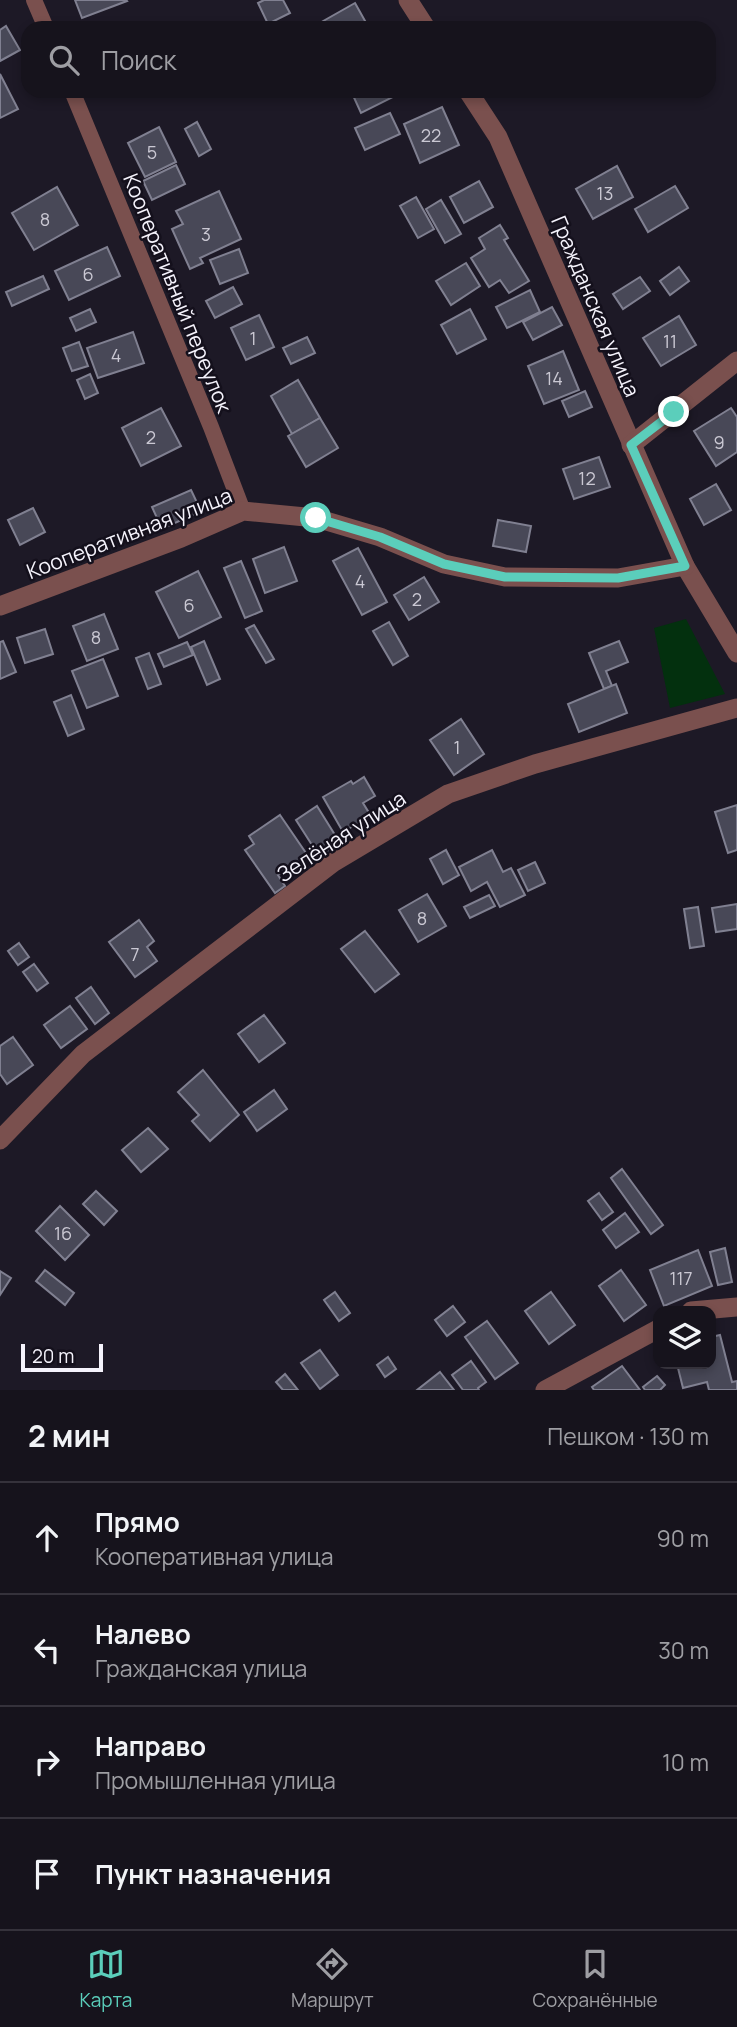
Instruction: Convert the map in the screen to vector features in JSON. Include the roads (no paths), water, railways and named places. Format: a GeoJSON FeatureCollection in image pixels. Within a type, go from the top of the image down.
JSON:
{"type":"FeatureCollection","features":[{"type":"Feature","properties":{"kind":"street"},"geometry":{"type":"LineString","coordinates":[[408,0],[422,21]]}},
{"type":"Feature","properties":{"kind":"street","name":"Гражданская улица"},"geometry":{"type":"LineString","coordinates":[[473,98],[498,137],[685,566],[737,653]]}},
{"type":"Feature","properties":{"kind":"street"},"geometry":{"type":"LineString","coordinates":[[631,445],[737,361]]}},
{"type":"Feature","properties":{"kind":"street","name":"Кооперативная улица"},"geometry":{"type":"LineString","coordinates":[[0,606],[181,538],[243,511],[316,518],[380,537],[444,564],[505,577],[618,578],[685,566]]}},
{"type":"Feature","properties":{"kind":"street","name":"Зелёная улица"},"geometry":{"type":"LineString","coordinates":[[0,1140],[83,1054],[334,862],[448,794],[535,764],[737,708]]}},
{"type":"Feature","properties":{"kind":"street"},"geometry":{"type":"LineString","coordinates":[[716,1309],[737,1307]]}},
{"type":"Feature","properties":{"kind":"street"},"geometry":{"type":"LineString","coordinates":[[545,1390],[653,1332]]}},
{"type":"Feature","properties":{"kind":"lane"},"geometry":{"type":"LineString","coordinates":[[34,0],[43,21]]}},
{"type":"Feature","properties":{"kind":"lane","name":"Кооперативный переулок"},"geometry":{"type":"LineString","coordinates":[[75,98],[243,511]]}}]}
